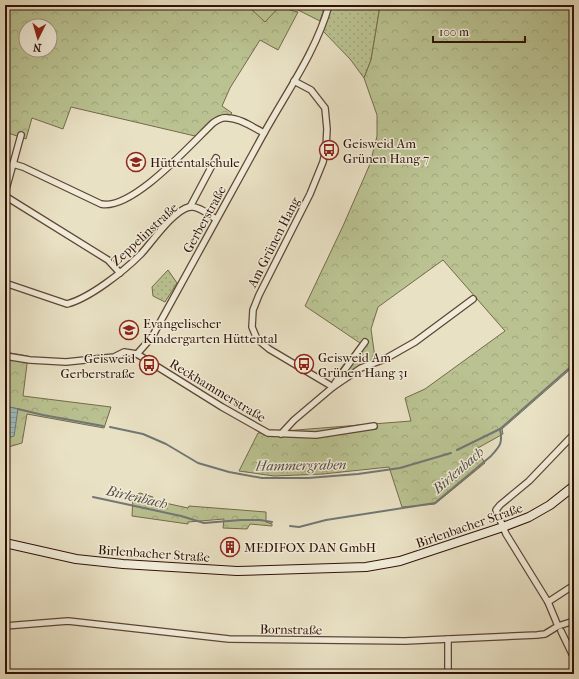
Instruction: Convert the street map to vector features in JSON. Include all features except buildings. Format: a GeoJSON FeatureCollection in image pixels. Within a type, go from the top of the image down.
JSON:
{"type":"FeatureCollection","features":[{"type":"Feature","properties":{"kind":"main road","name":"Birlenbacher Straße"},"geometry":{"type":"LineString","coordinates":[[5,543],[76,559],[97,562],[237,571],[366,567],[400,561],[503,527],[540,512],[574,486]]}},
{"type":"Feature","properties":{"kind":"street","name":"Gerberstraße"},"geometry":{"type":"LineString","coordinates":[[137,354],[152,337],[216,219],[320,34],[329,5]]}},
{"type":"Feature","properties":{"kind":"street","name":"Am Grünen Hang"},"geometry":{"type":"LineString","coordinates":[[294,81],[311,90],[325,108],[327,129],[326,148],[323,162],[310,194],[259,295],[253,310],[252,327],[257,339],[269,349],[333,387]]}},
{"type":"Feature","properties":{"kind":"street"},"geometry":{"type":"LineString","coordinates":[[13,164],[23,167],[106,205],[122,201],[142,189],[168,168],[213,123],[220,119],[234,119],[264,133]]}},
{"type":"Feature","properties":{"kind":"street"},"geometry":{"type":"LineString","coordinates":[[5,193],[21,135]]}},
{"type":"Feature","properties":{"kind":"street","name":"Zeppelinstraße"},"geometry":{"type":"LineString","coordinates":[[190,207],[216,158]]}},
{"type":"Feature","properties":{"kind":"street"},"geometry":{"type":"LineString","coordinates":[[5,196],[108,260],[120,273]]}},
{"type":"Feature","properties":{"kind":"street","name":"Zeppelinstraße"},"geometry":{"type":"LineString","coordinates":[[5,283],[67,304],[76,301],[120,273],[140,255],[166,224],[180,211],[190,207],[201,209],[216,219]]}},
{"type":"Feature","properties":{"kind":"street"},"geometry":{"type":"LineString","coordinates":[[281,434],[294,420],[333,387],[361,368],[385,359],[415,342],[473,299]]}},
{"type":"Feature","properties":{"kind":"street"},"geometry":{"type":"LineString","coordinates":[[333,387],[365,342]]}},
{"type":"Feature","properties":{"kind":"street"},"geometry":{"type":"LineString","coordinates":[[5,356],[30,360],[66,362],[114,357],[124,352],[137,354]]}},
{"type":"Feature","properties":{"kind":"street","name":"Reckhammerstraße"},"geometry":{"type":"LineString","coordinates":[[137,354],[222,407],[268,433],[327,434],[374,426]]}},
{"type":"Feature","properties":{"kind":"street"},"geometry":{"type":"LineString","coordinates":[[574,434],[529,482],[500,504],[496,510],[506,534],[548,602],[574,658]]}},
{"type":"Feature","properties":{"kind":"street"},"geometry":{"type":"LineString","coordinates":[[548,602],[574,584]]}},
{"type":"Feature","properties":{"kind":"street","name":"Bornstraße"},"geometry":{"type":"LineString","coordinates":[[5,626],[68,622],[229,639],[405,641],[537,635],[560,629],[574,620]]}},
{"type":"Feature","properties":{"kind":"street"},"geometry":{"type":"LineString","coordinates":[[448,639],[448,670]]}},
{"type":"Feature","properties":{"kind":"green space"},"geometry":{"type":"Polygon","coordinates":[[[5,5],[272,5],[298,12],[278,50],[260,40],[230,88],[222,106],[232,113],[223,121],[195,136],[71,107],[63,129],[32,118],[26,139],[5,132],[5,5]]]}},
{"type":"Feature","properties":{"kind":"green space"},"geometry":{"type":"Polygon","coordinates":[[[253,5],[281,5],[265,22],[250,8],[253,5]]]}},
{"type":"Feature","properties":{"kind":"green space"},"geometry":{"type":"Polygon","coordinates":[[[288,5],[325,5],[320,21],[288,5]]]}},
{"type":"Feature","properties":{"kind":"green space"},"geometry":{"type":"Polygon","coordinates":[[[330,5],[380,6],[371,60],[364,78],[350,59],[323,31],[330,5]]]}},
{"type":"Feature","properties":{"kind":"green space"},"geometry":{"type":"Polygon","coordinates":[[[378,5],[574,5],[574,366],[502,429],[503,434],[476,449],[485,463],[435,504],[402,507],[389,467],[323,474],[274,476],[239,471],[258,433],[411,421],[405,398],[425,389],[505,331],[443,260],[378,307],[371,329],[375,358],[347,379],[338,372],[360,343],[305,306],[343,226],[370,164],[377,136],[377,115],[364,78],[371,60],[380,6],[378,5]]]}},
{"type":"Feature","properties":{"kind":"green space"},"geometry":{"type":"Polygon","coordinates":[[[168,270],[177,283],[165,302],[153,296],[152,287],[168,270]]]}},
{"type":"Feature","properties":{"kind":"green space"},"geometry":{"type":"Polygon","coordinates":[[[5,352],[28,356],[23,396],[111,407],[104,428],[27,414],[22,443],[5,448],[5,438],[8,438],[18,409],[5,406],[5,352]]]}},
{"type":"Feature","properties":{"kind":"green space"},"geometry":{"type":"Polygon","coordinates":[[[140,493],[153,497],[152,502],[164,505],[165,503],[188,508],[189,506],[266,512],[266,522],[272,524],[272,526],[250,524],[247,529],[223,528],[224,519],[188,522],[188,524],[132,516],[133,497],[140,493]]]}},
{"type":"Feature","properties":{"kind":"water"},"geometry":{"type":"Polygon","coordinates":[[[5,406],[18,409],[14,436],[8,438],[5,438],[5,406]]]}},
{"type":"Feature","properties":{"kind":"waterway","name":"Birlenbach"},"geometry":{"type":"LineString","coordinates":[[290,526],[299,527],[326,520],[435,503],[491,456],[500,444],[500,429],[574,364]]}},
{"type":"Feature","properties":{"kind":"waterway","name":"Hammergraben"},"geometry":{"type":"LineString","coordinates":[[18,409],[103,426]]}},
{"type":"Feature","properties":{"kind":"waterway","name":"Hammergraben"},"geometry":{"type":"LineString","coordinates":[[110,427],[143,434],[166,444],[198,463],[229,472],[262,478],[308,478],[358,474],[400,468],[451,453]]}},
{"type":"Feature","properties":{"kind":"waterway","name":"Hammergraben"},"geometry":{"type":"LineString","coordinates":[[457,450],[500,429]]}},
{"type":"Feature","properties":{"kind":"waterway","name":"Birlenbach"},"geometry":{"type":"LineString","coordinates":[[5,472],[9,474]]}},
{"type":"Feature","properties":{"kind":"waterway","name":"Birlenbach"},"geometry":{"type":"LineString","coordinates":[[93,497],[181,516],[204,523],[241,520],[260,520],[272,522]]}},
{"type":"Feature","properties":{"kind":"place","name":"Geisweid Am Grünen Hang 7"},"geometry":{"type":"Point","coordinates":[329,150]}},
{"type":"Feature","properties":{"kind":"place","name":"Hüttentalschule"},"geometry":{"type":"Point","coordinates":[136,162]}},
{"type":"Feature","properties":{"kind":"place","name":"Evangelischer Kindergarten Hüttental"},"geometry":{"type":"Point","coordinates":[129,330]}},
{"type":"Feature","properties":{"kind":"place","name":"Geisweid Am Grünen Hang 31"},"geometry":{"type":"Point","coordinates":[304,364]}},
{"type":"Feature","properties":{"kind":"place","name":"Geisweid Gerberstraße"},"geometry":{"type":"Point","coordinates":[149,365]}},
{"type":"Feature","properties":{"kind":"place","name":"MEDIFOX DAN GmbH"},"geometry":{"type":"Point","coordinates":[230,547]}}]}
